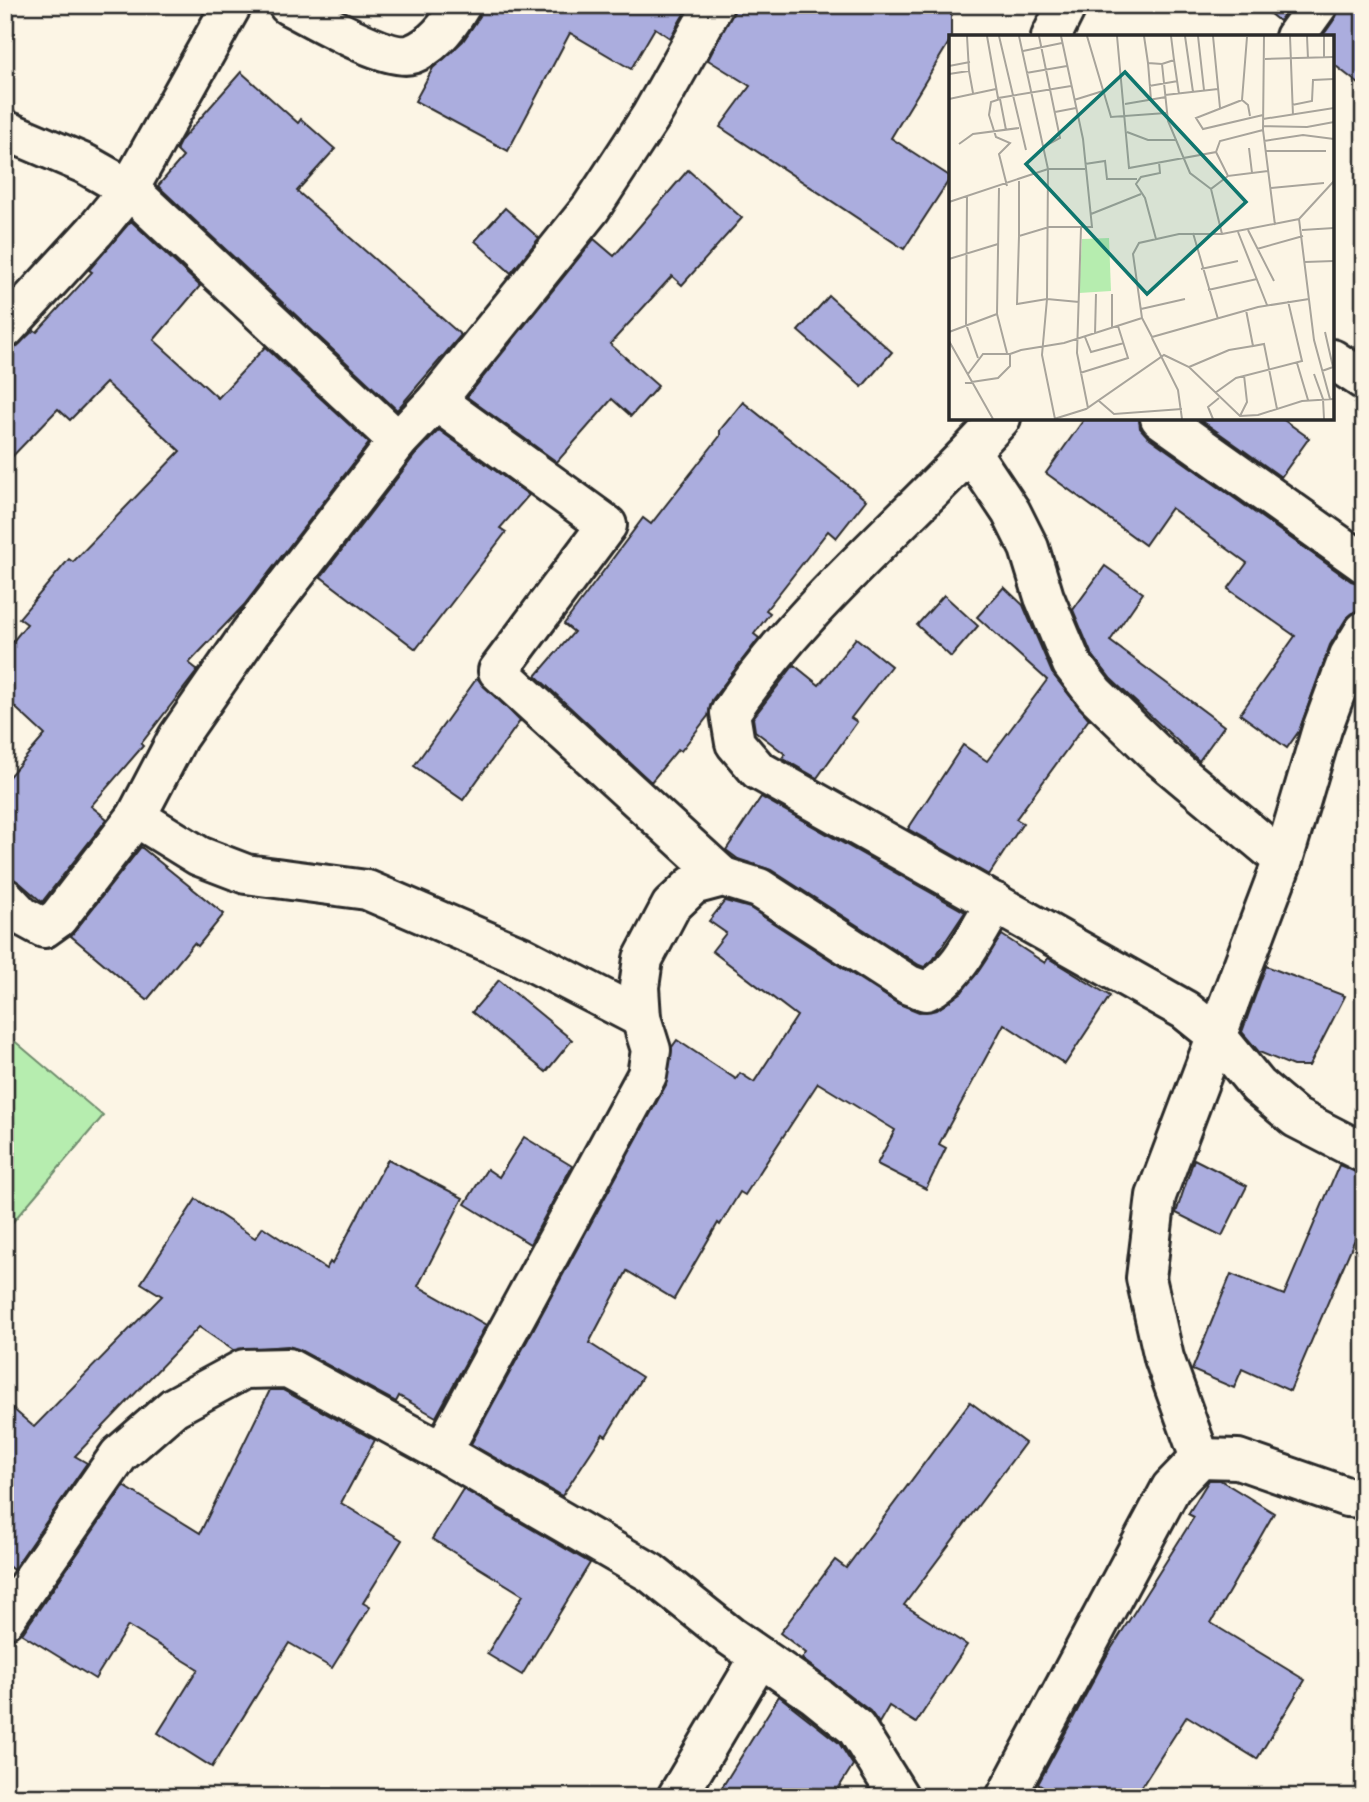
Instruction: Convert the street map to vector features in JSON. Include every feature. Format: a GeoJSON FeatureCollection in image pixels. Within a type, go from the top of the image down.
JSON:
{"type":"FeatureCollection","features":[{"type":"Feature","properties":{"kind":"street"},"geometry":{"type":"LineString","coordinates":[[5,329],[95,231],[129,189],[232,5]]}},
{"type":"Feature","properties":{"kind":"street"},"geometry":{"type":"LineString","coordinates":[[288,5],[388,53],[410,55],[438,37],[461,5]]}},
{"type":"Feature","properties":{"kind":"street"},"geometry":{"type":"LineString","coordinates":[[5,898],[22,916],[44,928],[58,918],[136,817],[178,737],[250,633],[398,441],[436,401],[591,208],[650,117],[714,5]]}},
{"type":"Feature","properties":{"kind":"street"},"geometry":{"type":"LineString","coordinates":[[1052,35],[1067,5]]}},
{"type":"Feature","properties":{"kind":"street"},"geometry":{"type":"LineString","coordinates":[[1296,35],[1318,5]]}},
{"type":"Feature","properties":{"kind":"street"},"geometry":{"type":"LineString","coordinates":[[5,130],[85,164],[129,189],[398,441]]}},
{"type":"Feature","properties":{"kind":"street"},"geometry":{"type":"LineString","coordinates":[[1334,360],[1364,380]]}},
{"type":"Feature","properties":{"kind":"street"},"geometry":{"type":"LineString","coordinates":[[436,401],[607,525],[498,671],[723,877],[759,888],[909,985],[926,991],[941,984],[954,970],[996,903]]}},
{"type":"Feature","properties":{"kind":"street"},"geometry":{"type":"LineString","coordinates":[[999,420],[971,452],[799,622],[752,680],[730,713],[735,743],[758,770],[1185,1010],[1216,1035],[1258,1086],[1296,1118],[1364,1153]]}},
{"type":"Feature","properties":{"kind":"street"},"geometry":{"type":"LineString","coordinates":[[1163,420],[1364,563]]}},
{"type":"Feature","properties":{"kind":"street"},"geometry":{"type":"LineString","coordinates":[[971,452],[1011,512],[1029,548],[1044,597],[1072,664],[1095,694],[1160,757],[1283,860]]}},
{"type":"Feature","properties":{"kind":"street"},"geometry":{"type":"LineString","coordinates":[[1200,1458],[1164,1358],[1146,1278],[1156,1196],[1283,860],[1322,729],[1349,656],[1364,631]]}},
{"type":"Feature","properties":{"kind":"street"},"geometry":{"type":"LineString","coordinates":[[136,817],[199,856],[246,874],[367,890],[521,956],[641,1018]]}},
{"type":"Feature","properties":{"kind":"street"},"geometry":{"type":"LineString","coordinates":[[442,1452],[647,1075],[651,1049],[641,1018],[639,987],[643,959],[671,906],[693,885],[723,877]]}},
{"type":"Feature","properties":{"kind":"street"},"geometry":{"type":"LineString","coordinates":[[5,1619],[119,1455],[173,1407],[244,1369],[288,1368],[442,1452],[651,1573],[856,1728],[899,1797]]}},
{"type":"Feature","properties":{"kind":"street"},"geometry":{"type":"LineString","coordinates":[[1006,1797],[1171,1488],[1200,1458],[1238,1459],[1347,1497],[1364,1498]]}},
{"type":"Feature","properties":{"kind":"street"},"geometry":{"type":"LineString","coordinates":[[677,1797],[760,1657]]}},
{"type":"Feature","properties":{"kind":"green space"},"geometry":{"type":"Polygon","coordinates":[[[5,1033],[103,1116],[5,1231],[5,1033]]]}},
{"type":"Feature","properties":{"kind":"building"},"geometry":{"type":"Polygon","coordinates":[[[483,5],[689,5],[670,38],[655,28],[631,69],[570,33],[508,151],[415,101],[433,68],[463,41],[480,16],[483,5]]]}},
{"type":"Feature","properties":{"kind":"building"},"geometry":{"type":"Polygon","coordinates":[[[736,5],[951,5],[949,42],[891,138],[949,176],[949,180],[904,249],[720,127],[750,86],[708,60],[736,5]]]}},
{"type":"Feature","properties":{"kind":"building"},"geometry":{"type":"Polygon","coordinates":[[[1259,5],[1291,5],[1279,21],[1259,5]]]}},
{"type":"Feature","properties":{"kind":"building"},"geometry":{"type":"Polygon","coordinates":[[[1340,5],[1364,5],[1364,88],[1334,65],[1334,35],[1323,35],[1336,17],[1340,5]]]}},
{"type":"Feature","properties":{"kind":"building"},"geometry":{"type":"Polygon","coordinates":[[[241,72],[298,123],[301,119],[335,149],[297,191],[461,335],[397,410],[158,186],[183,157],[176,150],[181,140],[241,72]]]}},
{"type":"Feature","properties":{"kind":"building"},"geometry":{"type":"Polygon","coordinates":[[[688,170],[742,218],[682,285],[672,276],[610,344],[658,386],[631,416],[612,399],[557,462],[467,397],[594,239],[614,256],[688,170]]]}},
{"type":"Feature","properties":{"kind":"building"},"geometry":{"type":"Polygon","coordinates":[[[505,208],[539,238],[511,273],[475,241],[505,208]]]}},
{"type":"Feature","properties":{"kind":"building"},"geometry":{"type":"Polygon","coordinates":[[[131,221],[200,286],[154,340],[218,398],[265,347],[369,443],[244,605],[189,663],[198,670],[141,744],[143,746],[91,806],[107,819],[42,902],[20,883],[5,877],[5,781],[45,735],[5,698],[5,651],[27,624],[19,618],[69,559],[73,562],[180,451],[106,383],[70,420],[58,409],[5,464],[5,357],[34,330],[37,332],[92,272],[89,270],[131,221]]]}},
{"type":"Feature","properties":{"kind":"building"},"geometry":{"type":"Polygon","coordinates":[[[829,296],[892,352],[862,387],[798,331],[829,296]]]}},
{"type":"Feature","properties":{"kind":"building"},"geometry":{"type":"Polygon","coordinates":[[[743,402],[866,500],[836,538],[828,531],[766,610],[770,613],[754,634],[759,638],[712,700],[708,716],[681,751],[678,749],[651,782],[536,676],[574,632],[564,624],[643,518],[651,524],[720,436],[720,430],[743,402]]]}},
{"type":"Feature","properties":{"kind":"building"},"geometry":{"type":"Polygon","coordinates":[[[1084,420],[1139,420],[1140,428],[1147,436],[1351,581],[1364,585],[1364,609],[1354,612],[1346,619],[1330,645],[1299,731],[1287,748],[1240,714],[1295,636],[1228,589],[1247,563],[1171,508],[1145,545],[1046,473],[1084,420]]]}},
{"type":"Feature","properties":{"kind":"building"},"geometry":{"type":"Polygon","coordinates":[[[1201,420],[1284,420],[1309,438],[1281,477],[1201,420]]]}},
{"type":"Feature","properties":{"kind":"building"},"geometry":{"type":"Polygon","coordinates":[[[439,430],[529,495],[500,528],[506,532],[416,649],[321,577],[415,455],[439,430]]]}},
{"type":"Feature","properties":{"kind":"building"},"geometry":{"type":"Polygon","coordinates":[[[1105,566],[1143,593],[1110,641],[1224,726],[1199,761],[1111,679],[1091,653],[1073,610],[1105,566]]]}},
{"type":"Feature","properties":{"kind":"building"},"geometry":{"type":"Polygon","coordinates":[[[1004,587],[1023,605],[1052,673],[1089,719],[1016,819],[1023,823],[989,875],[908,829],[963,745],[987,761],[1047,680],[977,617],[1004,587]]]}},
{"type":"Feature","properties":{"kind":"building"},"geometry":{"type":"Polygon","coordinates":[[[944,595],[978,626],[951,657],[917,625],[944,595]]]}},
{"type":"Feature","properties":{"kind":"building"},"geometry":{"type":"Polygon","coordinates":[[[856,638],[891,666],[851,718],[857,722],[817,778],[782,758],[785,754],[755,731],[753,718],[794,665],[819,685],[856,638]]]}},
{"type":"Feature","properties":{"kind":"building"},"geometry":{"type":"Polygon","coordinates":[[[477,678],[520,721],[463,800],[414,766],[477,678]]]}},
{"type":"Feature","properties":{"kind":"building"},"geometry":{"type":"Polygon","coordinates":[[[761,797],[965,912],[933,960],[924,967],[919,965],[771,870],[738,859],[726,850],[761,797]]]}},
{"type":"Feature","properties":{"kind":"building"},"geometry":{"type":"Polygon","coordinates":[[[141,847],[224,914],[198,946],[194,943],[147,1000],[71,936],[141,847]]]}},
{"type":"Feature","properties":{"kind":"building"},"geometry":{"type":"Polygon","coordinates":[[[725,901],[750,908],[897,1003],[919,1012],[937,1010],[962,992],[1002,935],[1045,963],[1048,958],[1110,996],[1065,1064],[1004,1024],[939,1144],[946,1148],[926,1189],[877,1164],[895,1130],[818,1083],[745,1195],[740,1192],[720,1225],[718,1223],[674,1299],[627,1271],[589,1343],[642,1377],[606,1436],[603,1434],[562,1496],[471,1444],[666,1085],[672,1047],[677,1040],[736,1079],[740,1073],[754,1082],[797,1016],[712,951],[726,933],[709,921],[725,901]]]}},
{"type":"Feature","properties":{"kind":"building"},"geometry":{"type":"Polygon","coordinates":[[[1266,966],[1345,996],[1309,1066],[1293,1066],[1259,1052],[1242,1032],[1266,966]]]}},
{"type":"Feature","properties":{"kind":"building"},"geometry":{"type":"Polygon","coordinates":[[[499,980],[572,1040],[546,1072],[472,1012],[499,980]]]}},
{"type":"Feature","properties":{"kind":"building"},"geometry":{"type":"Polygon","coordinates":[[[524,1137],[572,1166],[530,1244],[465,1204],[487,1169],[499,1177],[524,1137]]]}},
{"type":"Feature","properties":{"kind":"building"},"geometry":{"type":"Polygon","coordinates":[[[388,1159],[463,1198],[418,1286],[486,1325],[436,1417],[399,1396],[396,1402],[298,1349],[288,1346],[233,1350],[199,1327],[75,1456],[87,1463],[13,1570],[5,1563],[5,1402],[34,1427],[162,1296],[141,1283],[196,1199],[255,1238],[263,1227],[326,1269],[330,1262],[332,1264],[388,1159]]]}},
{"type":"Feature","properties":{"kind":"building"},"geometry":{"type":"Polygon","coordinates":[[[1194,1159],[1247,1186],[1222,1236],[1176,1213],[1194,1159]]]}},
{"type":"Feature","properties":{"kind":"building"},"geometry":{"type":"Polygon","coordinates":[[[1339,1165],[1364,1175],[1364,1218],[1290,1391],[1242,1369],[1234,1388],[1192,1370],[1231,1274],[1284,1295],[1339,1165]]]}},
{"type":"Feature","properties":{"kind":"building"},"geometry":{"type":"Polygon","coordinates":[[[270,1390],[283,1390],[375,1440],[341,1503],[402,1540],[363,1603],[370,1607],[332,1668],[289,1643],[212,1767],[158,1733],[198,1669],[128,1626],[95,1679],[22,1634],[124,1486],[200,1533],[270,1390]]]}},
{"type":"Feature","properties":{"kind":"building"},"geometry":{"type":"Polygon","coordinates":[[[970,1402],[1025,1443],[904,1605],[967,1645],[916,1723],[889,1706],[879,1723],[870,1711],[802,1659],[806,1653],[780,1633],[835,1560],[846,1568],[970,1402]]]}},
{"type":"Feature","properties":{"kind":"building"},"geometry":{"type":"Polygon","coordinates":[[[1209,1480],[1220,1480],[1274,1513],[1211,1623],[1305,1680],[1257,1759],[1187,1716],[1135,1797],[1058,1797],[1038,1784],[1106,1657],[1194,1517],[1188,1514],[1209,1480]]]}},
{"type":"Feature","properties":{"kind":"building"},"geometry":{"type":"Polygon","coordinates":[[[463,1489],[590,1563],[522,1675],[487,1654],[523,1595],[432,1539],[463,1489]]]}},
{"type":"Feature","properties":{"kind":"building"},"geometry":{"type":"Polygon","coordinates":[[[779,1696],[839,1743],[853,1765],[833,1797],[716,1797],[779,1696]]]}}]}
